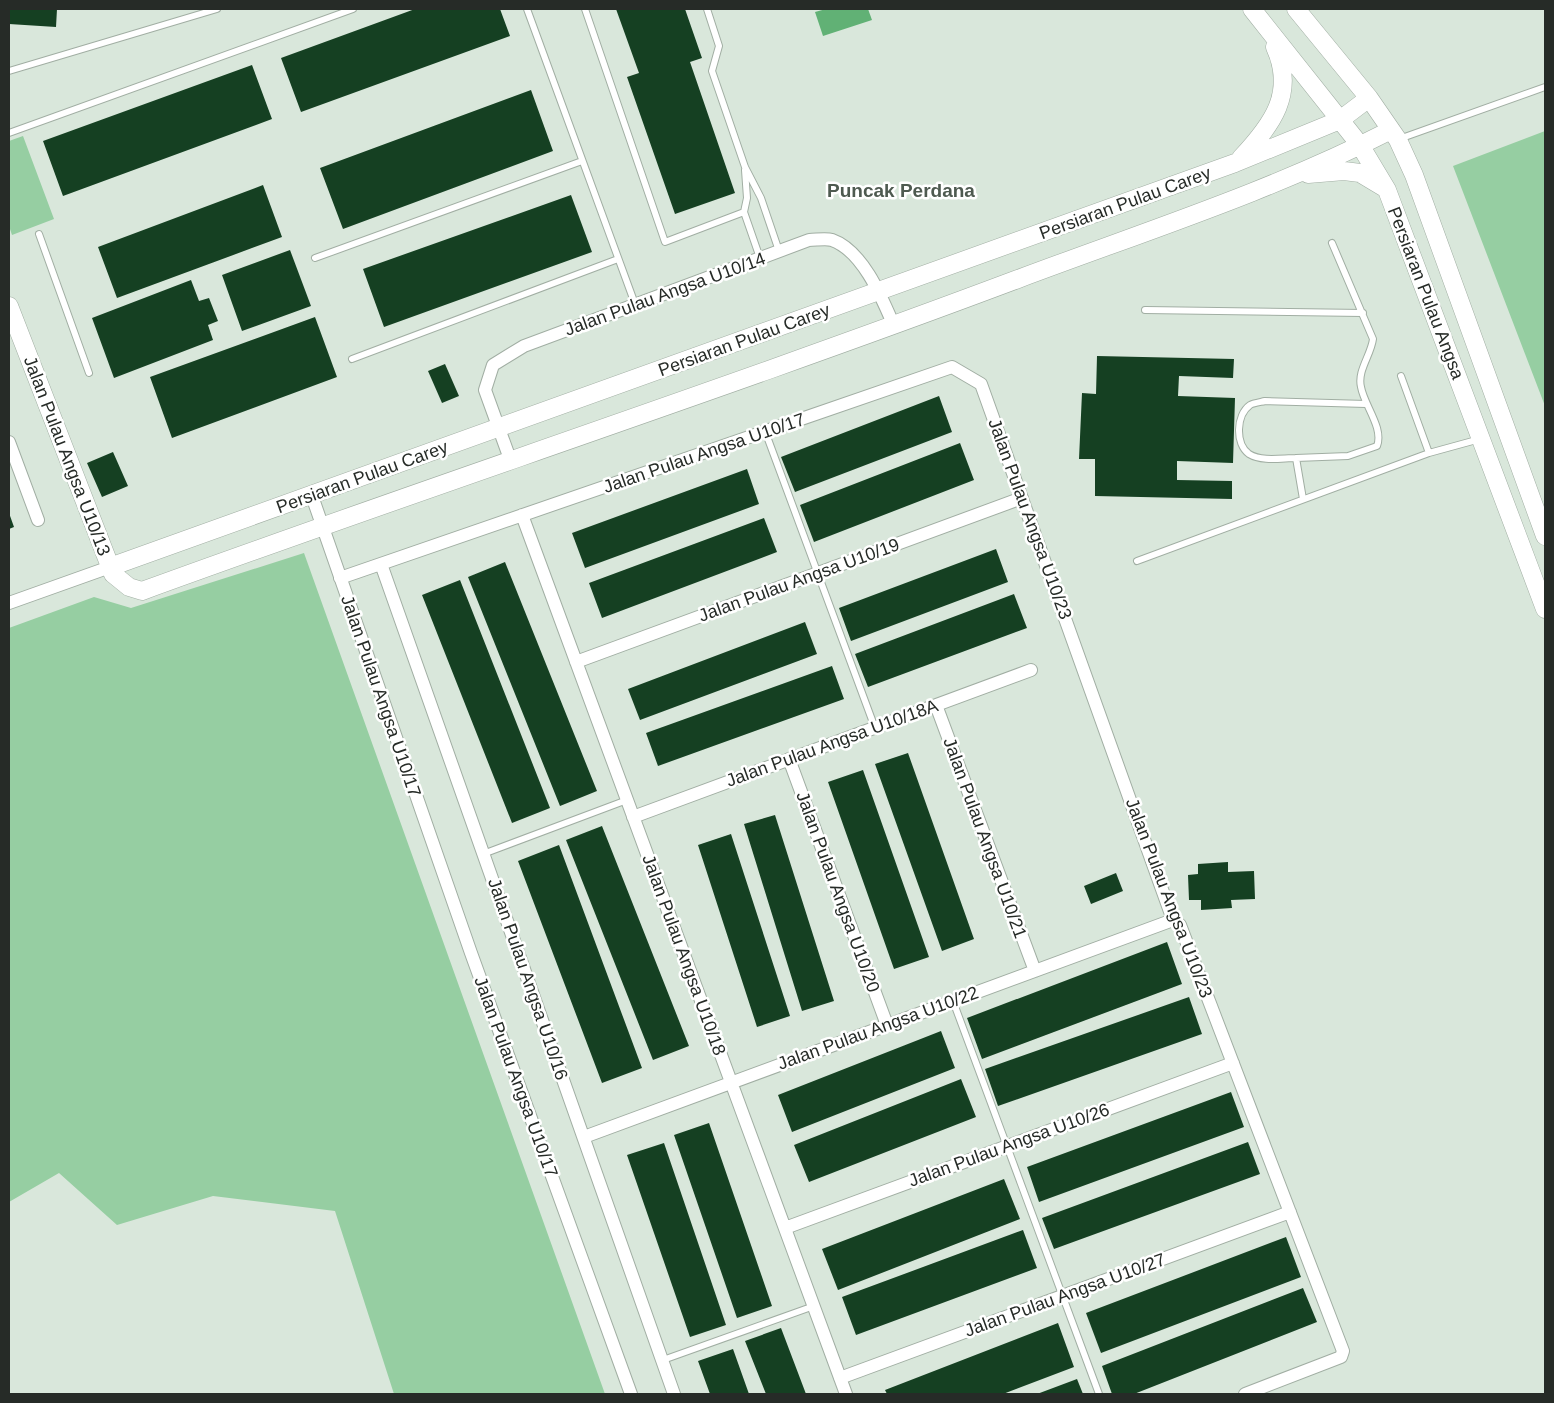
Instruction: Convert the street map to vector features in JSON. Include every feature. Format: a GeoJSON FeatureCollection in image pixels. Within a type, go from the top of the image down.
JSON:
{"type":"FeatureCollection","features":[{"type":"Feature","properties":{"kind":"street","name":"Persiaran Pulau Angsa"},"geometry":{"type":"LineString","coordinates":[[1252,9],[1360,145],[1387,190],[1545,609]]}},
{"type":"Feature","properties":{"kind":"street","name":"Persiaran Pulau Angsa"},"geometry":{"type":"LineString","coordinates":[[1296,9],[1369,98],[1394,135],[1414,175],[1545,536]]}},
{"type":"Feature","properties":{"kind":"street"},"geometry":{"type":"LineString","coordinates":[[1235,164],[1263,134],[1280,106],[1285,75],[1268,30]]}},
{"type":"Feature","properties":{"kind":"street","name":"Persiaran Pulau Carey"},"geometry":{"type":"LineString","coordinates":[[110,567],[1235,164],[1340,120],[1369,98]]}},
{"type":"Feature","properties":{"kind":"street","name":"Persiaran Pulau Carey"},"geometry":{"type":"LineString","coordinates":[[142,591],[510,459],[894,326],[1294,175],[1360,145],[1394,135]]}},
{"type":"Feature","properties":{"kind":"street"},"geometry":{"type":"LineString","coordinates":[[1294,175],[1344,170],[1360,173],[1387,190]]}},
{"type":"Feature","properties":{"kind":"street","name":"Jalan Pulau Angsa U10/14"},"geometry":{"type":"LineString","coordinates":[[510,459],[485,390],[493,366],[524,346],[809,240],[831,239],[854,254],[879,292],[894,326]]}},
{"type":"Feature","properties":{"kind":"street","name":"Jalan Pulau Angsa U10/13"},"geometry":{"type":"LineString","coordinates":[[9,306],[113,574],[129,587],[142,591]]}},
{"type":"Feature","properties":{"kind":"street","name":"Jalan Pulau Angsa U10/17"},"geometry":{"type":"LineString","coordinates":[[631,1394],[471,953],[340,578],[952,367]]}},
{"type":"Feature","properties":{"kind":"street","name":"Jalan Pulau Angsa U10/23"},"geometry":{"type":"LineString","coordinates":[[952,367],[981,384],[1173,920],[1180,924],[1343,1351],[1340,1357],[1245,1394]]}},
{"type":"Feature","properties":{"kind":"street"},"geometry":{"type":"LineString","coordinates":[[9,442],[38,520]]}},
{"type":"Feature","properties":{"kind":"street"},"geometry":{"type":"LineString","coordinates":[[312,496],[340,578]]}},
{"type":"Feature","properties":{"kind":"street","name":"Jalan Pulau Angsa U10/19"},"geometry":{"type":"LineString","coordinates":[[576,662],[1022,498]]}},
{"type":"Feature","properties":{"kind":"street","name":"Jalan Pulau Angsa U10/18"},"geometry":{"type":"LineString","coordinates":[[522,515],[846,1394]]}},
{"type":"Feature","properties":{"kind":"street","name":"Jalan Pulau Angsa U10/16"},"geometry":{"type":"LineString","coordinates":[[380,564],[674,1394]]}},
{"type":"Feature","properties":{"kind":"street"},"geometry":{"type":"LineString","coordinates":[[9,603],[110,567]]}},
{"type":"Feature","properties":{"kind":"street","name":"Jalan Pulau Angsa U10/18A"},"geometry":{"type":"LineString","coordinates":[[633,817],[1031,670]]}},
{"type":"Feature","properties":{"kind":"street","name":"Jalan Pulau Angsa U10/21"},"geometry":{"type":"LineString","coordinates":[[936,705],[1034,971]]}},
{"type":"Feature","properties":{"kind":"street","name":"Jalan Pulau Angsa U10/20"},"geometry":{"type":"LineString","coordinates":[[789,759],[887,1025]]}},
{"type":"Feature","properties":{"kind":"street","name":"Jalan Pulau Angsa U10/22"},"geometry":{"type":"LineString","coordinates":[[584,1137],[1173,920]]}},
{"type":"Feature","properties":{"kind":"street","name":"Jalan Pulau Angsa U10/26"},"geometry":{"type":"LineString","coordinates":[[785,1228],[1233,1063]]}},
{"type":"Feature","properties":{"kind":"street","name":"Jalan Pulau Angsa U10/27"},"geometry":{"type":"LineString","coordinates":[[840,1378],[1290,1212]]}},
{"type":"Feature","properties":{"kind":"lane"},"geometry":{"type":"LineString","coordinates":[[9,71],[217,9]]}},
{"type":"Feature","properties":{"kind":"lane"},"geometry":{"type":"LineString","coordinates":[[9,133],[353,9]]}},
{"type":"Feature","properties":{"kind":"lane"},"geometry":{"type":"LineString","coordinates":[[527,9],[635,304]]}},
{"type":"Feature","properties":{"kind":"lane"},"geometry":{"type":"LineString","coordinates":[[585,9],[665,242],[744,212]]}},
{"type":"Feature","properties":{"kind":"lane"},"geometry":{"type":"LineString","coordinates":[[707,9],[719,46],[712,71],[745,167],[761,198],[779,251]]}},
{"type":"Feature","properties":{"kind":"lane"},"geometry":{"type":"LineString","coordinates":[[1394,135],[1545,87]]}},
{"type":"Feature","properties":{"kind":"lane"},"geometry":{"type":"LineString","coordinates":[[315,258],[582,161]]}},
{"type":"Feature","properties":{"kind":"lane"},"geometry":{"type":"LineString","coordinates":[[745,167],[747,198],[744,212],[760,258]]}},
{"type":"Feature","properties":{"kind":"lane"},"geometry":{"type":"LineString","coordinates":[[39,234],[89,373]]}},
{"type":"Feature","properties":{"kind":"lane"},"geometry":{"type":"LineString","coordinates":[[1332,243],[1373,339],[1360,376],[1360,386],[1378,432],[1379,440],[1377,446],[1348,456],[1264,458],[1249,454],[1240,441],[1240,418],[1250,405],[1265,401],[1366,404]]}},
{"type":"Feature","properties":{"kind":"lane"},"geometry":{"type":"LineString","coordinates":[[352,359],[618,259]]}},
{"type":"Feature","properties":{"kind":"lane"},"geometry":{"type":"LineString","coordinates":[[1145,310],[1363,313]]}},
{"type":"Feature","properties":{"kind":"lane"},"geometry":{"type":"LineString","coordinates":[[1401,376],[1429,453]]}},
{"type":"Feature","properties":{"kind":"lane"},"geometry":{"type":"LineString","coordinates":[[765,431],[875,728]]}},
{"type":"Feature","properties":{"kind":"lane"},"geometry":{"type":"LineString","coordinates":[[1137,561],[1429,453],[1481,439]]}},
{"type":"Feature","properties":{"kind":"lane"},"geometry":{"type":"LineString","coordinates":[[1296,458],[1303,499]]}},
{"type":"Feature","properties":{"kind":"lane"},"geometry":{"type":"LineString","coordinates":[[483,854],[627,800]]}},
{"type":"Feature","properties":{"kind":"lane"},"geometry":{"type":"LineString","coordinates":[[954,1000],[1099,1394]]}},
{"type":"Feature","properties":{"kind":"lane"},"geometry":{"type":"LineString","coordinates":[[662,1360],[814,1306]]}},
{"type":"Feature","properties":{"kind":"shaded area"},"geometry":{"type":"Polygon","coordinates":[[[826,9],[868,9],[872,20],[823,36],[815,12],[826,9]]]}},
{"type":"Feature","properties":{"kind":"shaded area"},"geometry":{"type":"Polygon","coordinates":[[[1545,131],[1545,406],[1453,166],[1545,131]]]}},
{"type":"Feature","properties":{"kind":"shaded area"},"geometry":{"type":"Polygon","coordinates":[[[23,136],[54,219],[12,235],[9,226],[9,141],[23,136]]]}},
{"type":"Feature","properties":{"kind":"shaded area"},"geometry":{"type":"Polygon","coordinates":[[[304,553],[605,1394],[394,1394],[335,1211],[213,1196],[117,1225],[59,1173],[9,1202],[9,628],[94,597],[131,608],[304,553]]]}},
{"type":"Feature","properties":{"kind":"building"},"geometry":{"type":"Polygon","coordinates":[[[9,9],[57,9],[56,27],[9,24],[9,9]]]}},
{"type":"Feature","properties":{"kind":"building"},"geometry":{"type":"Polygon","coordinates":[[[415,9],[500,9],[510,36],[301,112],[281,58],[415,9]]]}},
{"type":"Feature","properties":{"kind":"building"},"geometry":{"type":"Polygon","coordinates":[[[616,9],[685,9],[702,58],[690,62],[735,193],[675,214],[627,77],[639,73],[616,9]]]}},
{"type":"Feature","properties":{"kind":"building"},"geometry":{"type":"Polygon","coordinates":[[[252,65],[272,119],[63,196],[43,141],[252,65]]]}},
{"type":"Feature","properties":{"kind":"building"},"geometry":{"type":"Polygon","coordinates":[[[531,90],[553,151],[343,229],[320,168],[531,90]]]}},
{"type":"Feature","properties":{"kind":"building"},"geometry":{"type":"Polygon","coordinates":[[[263,185],[282,237],[117,298],[98,247],[263,185]]]}},
{"type":"Feature","properties":{"kind":"building"},"geometry":{"type":"Polygon","coordinates":[[[571,195],[592,252],[384,327],[363,269],[571,195]]]}},
{"type":"Feature","properties":{"kind":"building"},"geometry":{"type":"Polygon","coordinates":[[[290,250],[311,306],[242,331],[222,275],[290,250]]]}},
{"type":"Feature","properties":{"kind":"building"},"geometry":{"type":"Polygon","coordinates":[[[191,280],[199,301],[209,298],[218,321],[208,325],[213,340],[114,378],[92,318],[191,280]]]}},
{"type":"Feature","properties":{"kind":"building"},"geometry":{"type":"Polygon","coordinates":[[[315,317],[337,377],[172,438],[150,377],[315,317]]]}},
{"type":"Feature","properties":{"kind":"building"},"geometry":{"type":"Polygon","coordinates":[[[1097,356],[1234,359],[1233,378],[1179,376],[1178,396],[1235,398],[1233,463],[1177,461],[1177,480],[1232,481],[1232,499],[1095,496],[1095,459],[1079,459],[1082,393],[1096,394],[1097,356]]]}},
{"type":"Feature","properties":{"kind":"building"},"geometry":{"type":"Polygon","coordinates":[[[445,364],[459,396],[442,403],[428,371],[445,364]]]}},
{"type":"Feature","properties":{"kind":"building"},"geometry":{"type":"Polygon","coordinates":[[[939,396],[952,432],[795,492],[781,457],[939,396]]]}},
{"type":"Feature","properties":{"kind":"building"},"geometry":{"type":"Polygon","coordinates":[[[960,443],[974,480],[814,542],[800,505],[960,443]]]}},
{"type":"Feature","properties":{"kind":"building"},"geometry":{"type":"Polygon","coordinates":[[[113,452],[128,486],[102,497],[87,463],[113,452]]]}},
{"type":"Feature","properties":{"kind":"building"},"geometry":{"type":"Polygon","coordinates":[[[747,469],[759,504],[585,568],[572,533],[747,469]]]}},
{"type":"Feature","properties":{"kind":"building"},"geometry":{"type":"Polygon","coordinates":[[[9,513],[14,527],[9,529],[9,513]]]}},
{"type":"Feature","properties":{"kind":"building"},"geometry":{"type":"Polygon","coordinates":[[[764,518],[777,552],[602,618],[589,583],[764,518]]]}},
{"type":"Feature","properties":{"kind":"building"},"geometry":{"type":"Polygon","coordinates":[[[996,549],[1008,582],[851,641],[839,608],[996,549]]]}},
{"type":"Feature","properties":{"kind":"building"},"geometry":{"type":"Polygon","coordinates":[[[505,562],[597,791],[560,806],[468,577],[505,562]]]}},
{"type":"Feature","properties":{"kind":"building"},"geometry":{"type":"Polygon","coordinates":[[[460,580],[550,808],[512,823],[422,595],[460,580]]]}},
{"type":"Feature","properties":{"kind":"building"},"geometry":{"type":"Polygon","coordinates":[[[1014,594],[1027,628],[868,687],[855,654],[1014,594]]]}},
{"type":"Feature","properties":{"kind":"building"},"geometry":{"type":"Polygon","coordinates":[[[805,622],[817,654],[640,720],[628,689],[805,622]]]}},
{"type":"Feature","properties":{"kind":"building"},"geometry":{"type":"Polygon","coordinates":[[[832,666],[844,699],[658,766],[646,733],[832,666]]]}},
{"type":"Feature","properties":{"kind":"building"},"geometry":{"type":"Polygon","coordinates":[[[908,753],[974,939],[942,951],[875,764],[908,753]]]}},
{"type":"Feature","properties":{"kind":"building"},"geometry":{"type":"Polygon","coordinates":[[[863,770],[929,957],[894,969],[828,782],[863,770]]]}},
{"type":"Feature","properties":{"kind":"building"},"geometry":{"type":"Polygon","coordinates":[[[775,815],[834,1001],[802,1011],[744,824],[775,815]]]}},
{"type":"Feature","properties":{"kind":"building"},"geometry":{"type":"Polygon","coordinates":[[[602,826],[689,1046],[653,1060],[566,840],[602,826]]]}},
{"type":"Feature","properties":{"kind":"building"},"geometry":{"type":"Polygon","coordinates":[[[731,834],[790,1016],[757,1027],[698,845],[731,834]]]}},
{"type":"Feature","properties":{"kind":"building"},"geometry":{"type":"Polygon","coordinates":[[[559,845],[642,1068],[602,1083],[518,861],[559,845]]]}},
{"type":"Feature","properties":{"kind":"building"},"geometry":{"type":"Polygon","coordinates":[[[1228,862],[1228,872],[1254,871],[1255,899],[1231,900],[1232,908],[1201,910],[1201,900],[1189,900],[1188,875],[1198,874],[1198,864],[1228,862]]]}},
{"type":"Feature","properties":{"kind":"building"},"geometry":{"type":"Polygon","coordinates":[[[1116,873],[1123,891],[1091,904],[1084,886],[1116,873]]]}},
{"type":"Feature","properties":{"kind":"building"},"geometry":{"type":"Polygon","coordinates":[[[1167,942],[1182,984],[982,1059],[967,1018],[1167,942]]]}},
{"type":"Feature","properties":{"kind":"building"},"geometry":{"type":"Polygon","coordinates":[[[1189,997],[1202,1034],[998,1106],[985,1069],[1189,997]]]}},
{"type":"Feature","properties":{"kind":"building"},"geometry":{"type":"Polygon","coordinates":[[[941,1031],[955,1068],[792,1132],[778,1095],[941,1031]]]}},
{"type":"Feature","properties":{"kind":"building"},"geometry":{"type":"Polygon","coordinates":[[[961,1079],[976,1117],[809,1182],[794,1145],[961,1079]]]}},
{"type":"Feature","properties":{"kind":"building"},"geometry":{"type":"Polygon","coordinates":[[[1231,1092],[1244,1127],[1039,1202],[1027,1167],[1231,1092]]]}},
{"type":"Feature","properties":{"kind":"building"},"geometry":{"type":"Polygon","coordinates":[[[709,1123],[772,1306],[737,1318],[674,1135],[709,1123]]]}},
{"type":"Feature","properties":{"kind":"building"},"geometry":{"type":"Polygon","coordinates":[[[1248,1142],[1260,1174],[1054,1249],[1042,1218],[1248,1142]]]}},
{"type":"Feature","properties":{"kind":"building"},"geometry":{"type":"Polygon","coordinates":[[[664,1143],[726,1325],[690,1337],[627,1155],[664,1143]]]}},
{"type":"Feature","properties":{"kind":"building"},"geometry":{"type":"Polygon","coordinates":[[[1004,1179],[1020,1219],[838,1290],[822,1249],[1004,1179]]]}},
{"type":"Feature","properties":{"kind":"building"},"geometry":{"type":"Polygon","coordinates":[[[1023,1230],[1037,1268],[856,1335],[842,1297],[1023,1230]]]}},
{"type":"Feature","properties":{"kind":"building"},"geometry":{"type":"Polygon","coordinates":[[[1286,1237],[1301,1277],[1101,1353],[1086,1313],[1286,1237]]]}},
{"type":"Feature","properties":{"kind":"building"},"geometry":{"type":"Polygon","coordinates":[[[1303,1288],[1317,1322],[1134,1394],[1112,1394],[1102,1366],[1303,1288]]]}},
{"type":"Feature","properties":{"kind":"building"},"geometry":{"type":"Polygon","coordinates":[[[1058,1323],[1074,1367],[1003,1394],[887,1394],[885,1390],[1058,1323]]]}},
{"type":"Feature","properties":{"kind":"building"},"geometry":{"type":"Polygon","coordinates":[[[781,1328],[806,1394],[766,1394],[745,1341],[781,1328]]]}},
{"type":"Feature","properties":{"kind":"building"},"geometry":{"type":"Polygon","coordinates":[[[733,1349],[749,1394],[710,1394],[698,1361],[733,1349]]]}},
{"type":"Feature","properties":{"kind":"building"},"geometry":{"type":"Polygon","coordinates":[[[1077,1379],[1083,1394],[1037,1394],[1077,1379]]]}},
{"type":"Feature","properties":{"kind":"district","name":"Puncak Perdana"},"geometry":{"type":"Point","coordinates":[901,190]}}]}
